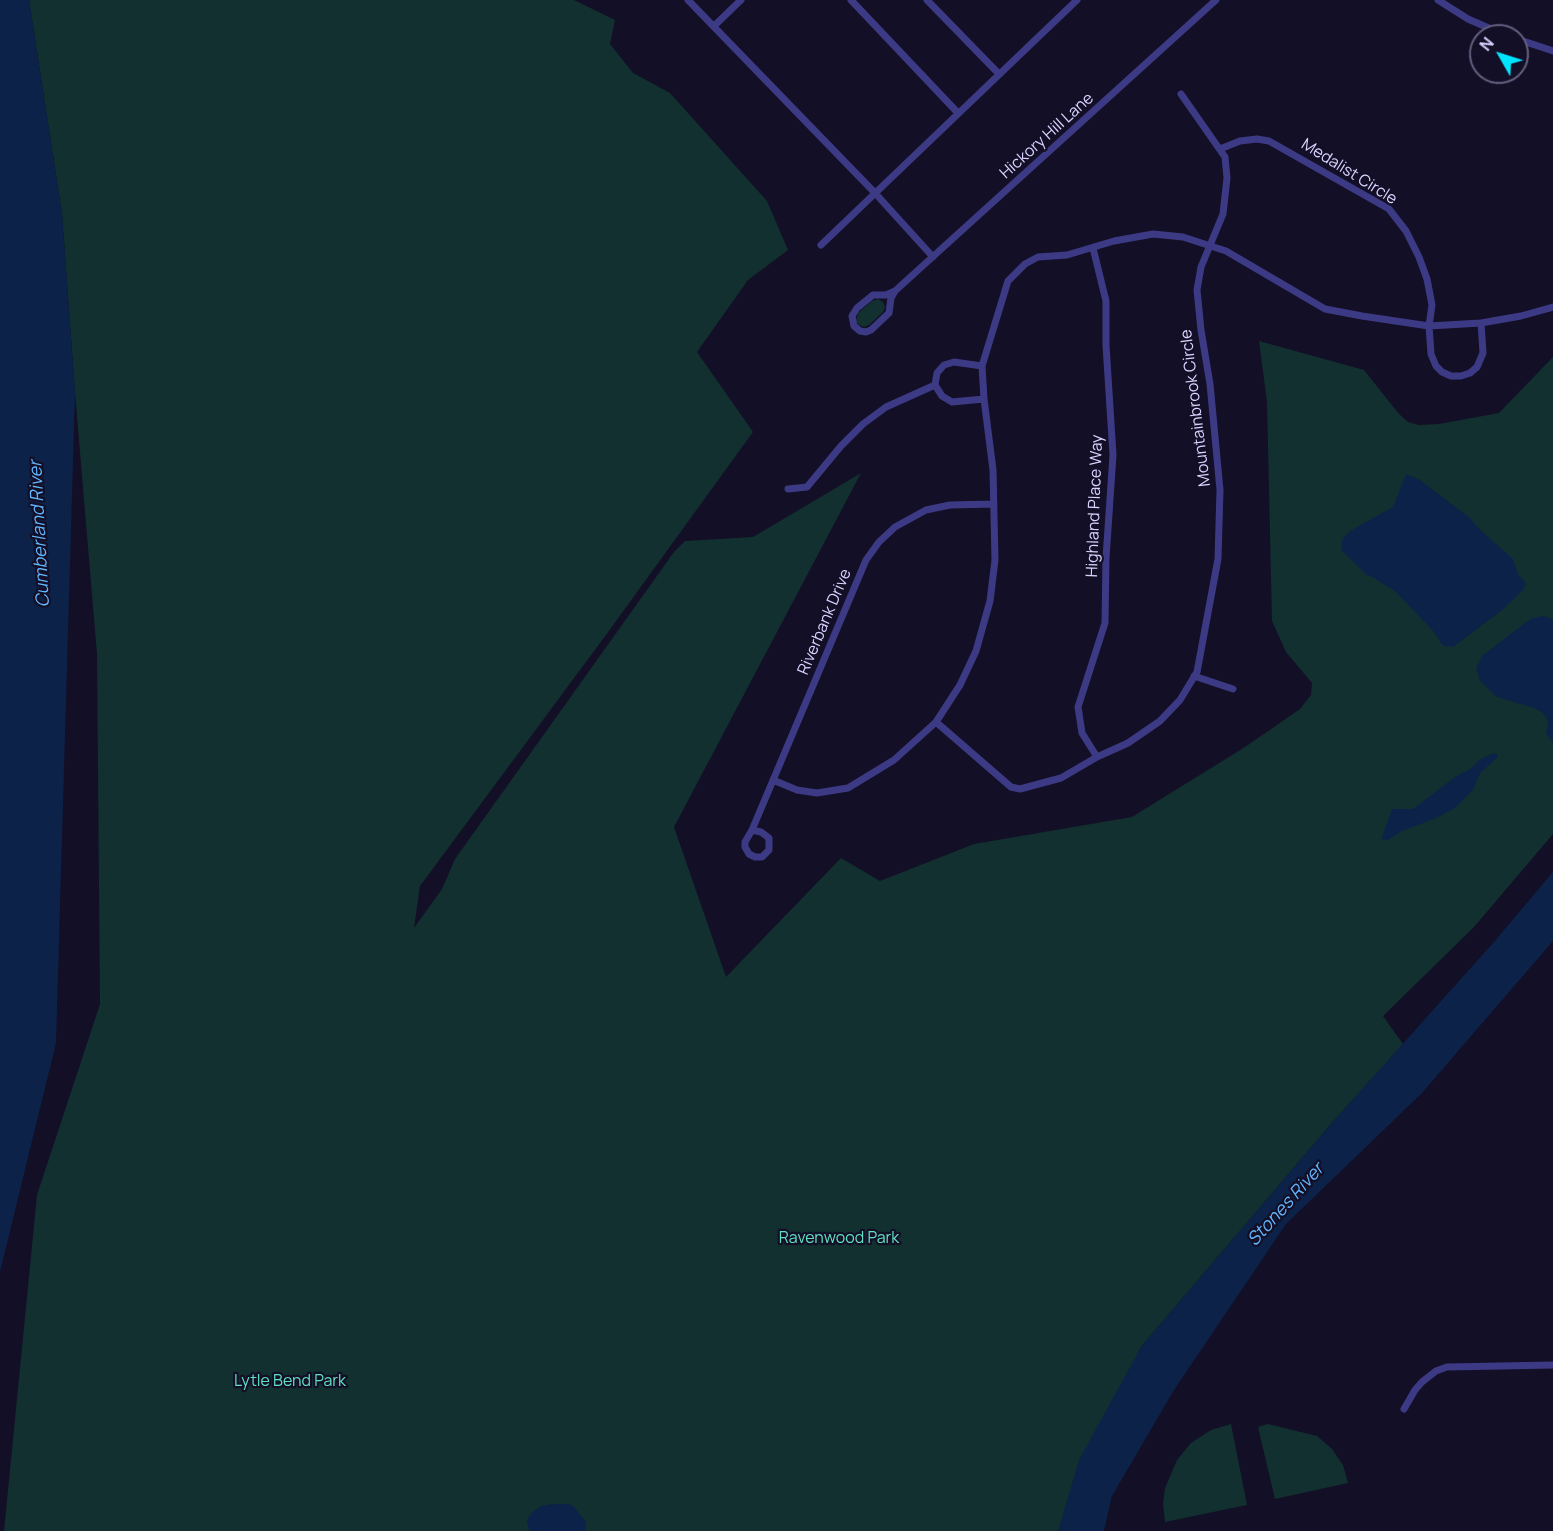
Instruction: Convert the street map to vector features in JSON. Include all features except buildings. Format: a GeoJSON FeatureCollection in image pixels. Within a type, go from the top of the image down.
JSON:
{"type":"FeatureCollection","features":[{"type":"Feature","properties":{"kind":"street"},"geometry":{"type":"LineString","coordinates":[[688,0],[875,193],[933,257]]}},
{"type":"Feature","properties":{"kind":"street"},"geometry":{"type":"LineString","coordinates":[[714,26],[741,0]]}},
{"type":"Feature","properties":{"kind":"street"},"geometry":{"type":"LineString","coordinates":[[851,0],[958,113]]}},
{"type":"Feature","properties":{"kind":"street"},"geometry":{"type":"LineString","coordinates":[[927,0],[999,74]]}},
{"type":"Feature","properties":{"kind":"street"},"geometry":{"type":"LineString","coordinates":[[821,245],[1077,0]]}},
{"type":"Feature","properties":{"kind":"street","name":"Hickory Hill Lane"},"geometry":{"type":"LineString","coordinates":[[894,291],[888,313],[871,330],[860,331],[854,326],[852,316],[857,308],[873,295],[886,295],[894,291],[1216,0]]}},
{"type":"Feature","properties":{"kind":"street"},"geometry":{"type":"LineString","coordinates":[[1438,0],[1479,24]]}},
{"type":"Feature","properties":{"kind":"street"},"geometry":{"type":"LineString","coordinates":[[1529,43],[1553,51]]}},
{"type":"Feature","properties":{"kind":"street","name":"Mountainbrook Circle"},"geometry":{"type":"LineString","coordinates":[[936,722],[1011,788],[1020,789],[1061,778],[1097,757],[1128,744],[1160,721],[1180,700],[1194,676],[1218,559],[1220,490],[1210,384],[1197,290],[1201,267],[1223,214],[1227,178],[1225,157],[1181,94]]}},
{"type":"Feature","properties":{"kind":"street","name":"Medalist Circle"},"geometry":{"type":"LineString","coordinates":[[1220,149],[1240,141],[1257,139],[1269,141],[1389,209],[1406,231],[1419,257],[1432,305],[1431,354],[1434,363],[1445,374],[1461,376],[1475,370],[1482,359],[1484,350],[1481,323]]}},
{"type":"Feature","properties":{"kind":"street"},"geometry":{"type":"LineString","coordinates":[[773,780],[797,790],[817,793],[848,788],[894,760],[936,722],[960,685],[976,651],[990,601],[994,560],[993,470],[982,366],[1008,281],[1014,273],[1038,257],[1067,255],[1114,241],[1154,234],[1183,237],[1226,252],[1326,309],[1430,327],[1481,323],[1521,316],[1553,307]]}},
{"type":"Feature","properties":{"kind":"street","name":"Highland Place Way"},"geometry":{"type":"LineString","coordinates":[[1093,248],[1106,301],[1106,345],[1113,455],[1106,558],[1105,623],[1078,707],[1082,733],[1097,757]]}},
{"type":"Feature","properties":{"kind":"street"},"geometry":{"type":"LineString","coordinates":[[982,366],[954,362],[944,364],[937,373],[935,385],[942,396],[952,402],[984,399]]}},
{"type":"Feature","properties":{"kind":"street"},"geometry":{"type":"LineString","coordinates":[[788,489],[807,487],[848,439],[863,424],[886,407],[935,385]]}},
{"type":"Feature","properties":{"kind":"street","name":"Riverbank Drive"},"geometry":{"type":"LineString","coordinates":[[752,830],[866,560],[879,542],[895,527],[926,510],[950,504],[994,504]]}},
{"type":"Feature","properties":{"kind":"street"},"geometry":{"type":"LineString","coordinates":[[1194,676],[1233,689]]}},
{"type":"Feature","properties":{"kind":"street"},"geometry":{"type":"LineString","coordinates":[[1404,1409],[1422,1382],[1436,1371],[1447,1367],[1553,1365]]}},
{"type":"Feature","properties":{"kind":"green space"},"geometry":{"type":"Polygon","coordinates":[[[29,0],[574,0],[615,20],[610,44],[633,73],[670,93],[767,201],[788,250],[748,280],[697,352],[753,432],[420,886],[414,928],[442,889],[455,859],[674,552],[685,541],[753,537],[861,473],[674,827],[726,977],[841,858],[880,881],[974,844],[1132,817],[1245,747],[1300,709],[1311,695],[1312,683],[1286,652],[1272,621],[1267,402],[1259,341],[1364,370],[1399,414],[1408,422],[1419,425],[1439,424],[1499,413],[1553,357],[1553,834],[1474,927],[1383,1016],[1403,1044],[1331,1124],[1141,1347],[1073,1531],[4,1531],[37,1195],[100,1004],[97,654],[62,214],[29,0]]]}},
{"type":"Feature","properties":{"kind":"green space"},"geometry":{"type":"Polygon","coordinates":[[[878,299],[885,307],[883,312],[869,325],[864,327],[859,325],[856,321],[858,313],[872,301],[878,299]]]}},
{"type":"Feature","properties":{"kind":"green space"},"geometry":{"type":"Polygon","coordinates":[[[1231,1424],[1247,1505],[1165,1522],[1163,1504],[1165,1488],[1177,1460],[1191,1443],[1211,1430],[1231,1424]]]}},
{"type":"Feature","properties":{"kind":"green space"},"geometry":{"type":"Polygon","coordinates":[[[1268,1424],[1317,1436],[1332,1449],[1343,1465],[1348,1483],[1275,1499],[1258,1427],[1268,1424]]]}},
{"type":"Feature","properties":{"kind":"water","name":"Cumberland River"},"geometry":{"type":"Polygon","coordinates":[[[0,0],[29,0],[62,214],[75,393],[56,1043],[0,1272],[0,0]]]}},
{"type":"Feature","properties":{"kind":"water"},"geometry":{"type":"Polygon","coordinates":[[[1406,474],[1420,480],[1470,518],[1513,559],[1518,574],[1526,583],[1523,590],[1501,611],[1453,647],[1444,646],[1434,632],[1396,592],[1367,575],[1341,550],[1342,540],[1350,531],[1393,507],[1406,474]]]}},
{"type":"Feature","properties":{"kind":"water"},"geometry":{"type":"Polygon","coordinates":[[[1544,616],[1553,619],[1553,743],[1546,733],[1548,721],[1543,713],[1497,697],[1480,681],[1476,669],[1482,656],[1532,618],[1544,616]]]}},
{"type":"Feature","properties":{"kind":"water"},"geometry":{"type":"Polygon","coordinates":[[[1494,753],[1498,755],[1497,758],[1480,773],[1473,790],[1455,808],[1402,831],[1388,840],[1381,839],[1392,809],[1413,809],[1455,777],[1472,768],[1479,760],[1494,753]]]}},
{"type":"Feature","properties":{"kind":"water","name":"Stones River"},"geometry":{"type":"Polygon","coordinates":[[[1553,872],[1553,941],[1422,1093],[1286,1224],[1174,1390],[1112,1496],[1104,1531],[1058,1531],[1079,1460],[1141,1347],[1331,1124],[1493,943],[1553,872]]]}},
{"type":"Feature","properties":{"kind":"water"},"geometry":{"type":"Polygon","coordinates":[[[554,1504],[573,1506],[585,1520],[586,1531],[529,1531],[527,1520],[530,1514],[541,1506],[554,1504]]]}},
{"type":"Feature","properties":{"kind":"park label","name":"Ravenwood Park"},"geometry":{"type":"Point","coordinates":[839,1239]}},
{"type":"Feature","properties":{"kind":"park label","name":"Lytle Bend Park"},"geometry":{"type":"Point","coordinates":[290,1382]}}]}
